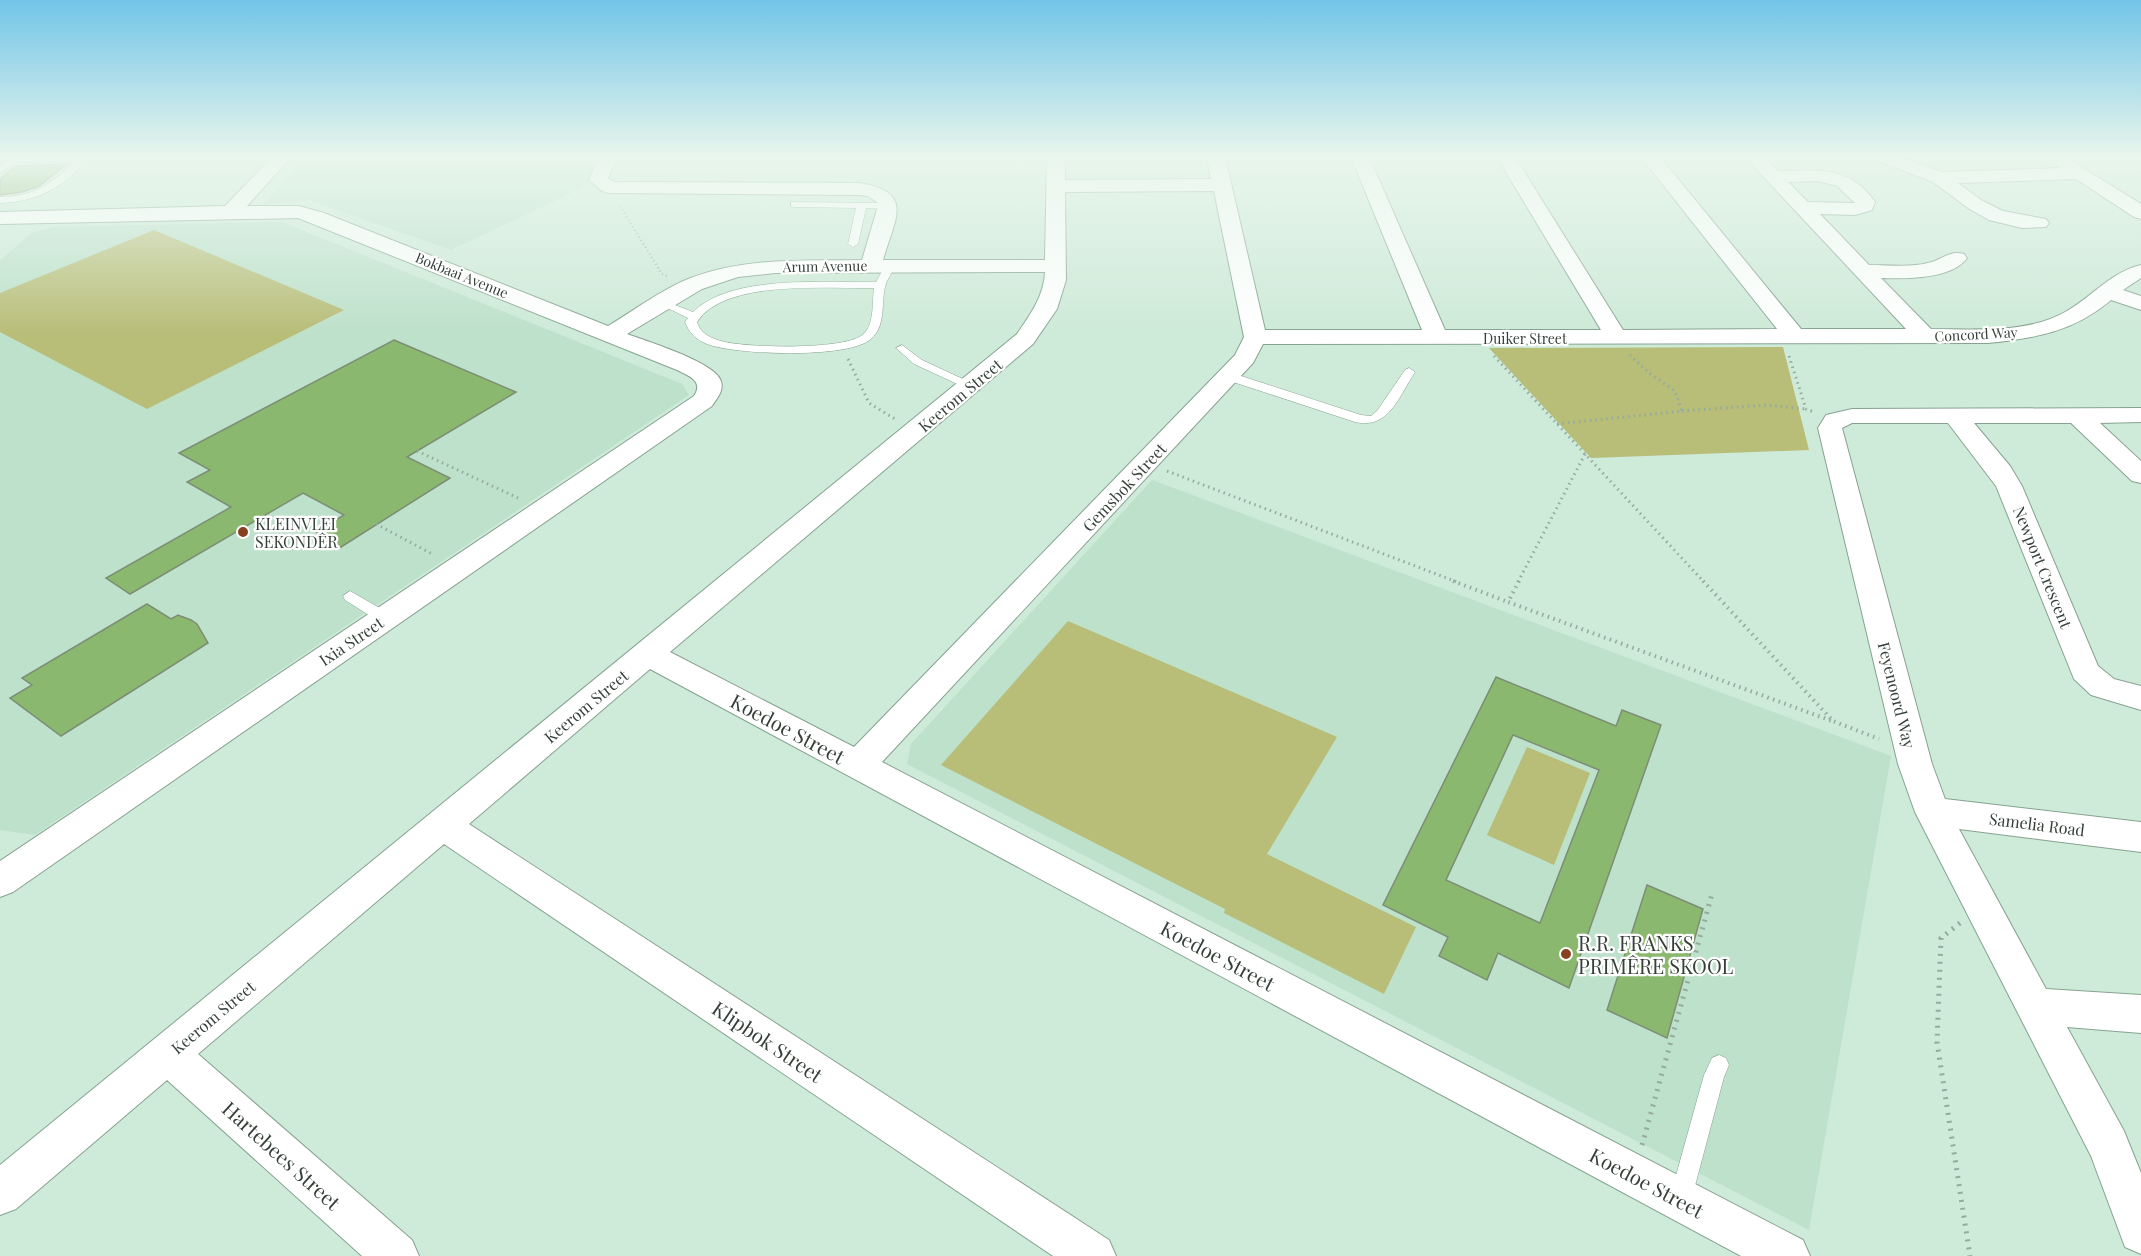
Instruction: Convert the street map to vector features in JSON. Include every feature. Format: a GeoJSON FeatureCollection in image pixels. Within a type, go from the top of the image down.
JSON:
{"type":"FeatureCollection","features":[{"type":"Feature","properties":{"kind":"street","name":"Bokbaai Avenue"},"geometry":{"type":"LineString","coordinates":[[0,218],[108,216]]}},
{"type":"Feature","properties":{"kind":"street","name":"Bokbaai Avenue"},"geometry":{"type":"LineString","coordinates":[[309,216],[610,334],[702,373],[709,380],[710,390],[703,401]]}},
{"type":"Feature","properties":{"kind":"street"},"geometry":{"type":"LineString","coordinates":[[880,266],[887,216]]}},
{"type":"Feature","properties":{"kind":"street","name":"Keerom Street"},"geometry":{"type":"LineString","coordinates":[[0,1193],[972,386],[1025,339],[1038,324],[1053,291],[1056,266],[1056,216]]}},
{"type":"Feature","properties":{"kind":"street"},"geometry":{"type":"LineString","coordinates":[[1229,216],[1255,337]]}},
{"type":"Feature","properties":{"kind":"street"},"geometry":{"type":"LineString","coordinates":[[1385,216],[1437,338]]}},
{"type":"Feature","properties":{"kind":"street"},"geometry":{"type":"LineString","coordinates":[[1542,216],[1617,338]]}},
{"type":"Feature","properties":{"kind":"street"},"geometry":{"type":"LineString","coordinates":[[1695,216],[1789,338]]}},
{"type":"Feature","properties":{"kind":"street"},"geometry":{"type":"LineString","coordinates":[[1810,216],[1926,337]]}},
{"type":"Feature","properties":{"kind":"street"},"geometry":{"type":"LineString","coordinates":[[1993,216],[2017,223],[2039,223]]}},
{"type":"Feature","properties":{"kind":"street"},"geometry":{"type":"LineString","coordinates":[[0,239],[27,218]]}},
{"type":"Feature","properties":{"kind":"street"},"geometry":{"type":"LineString","coordinates":[[1862,271],[1923,271],[1948,264],[1957,258]]}},
{"type":"Feature","properties":{"kind":"street","name":"Arum Avenue"},"geometry":{"type":"LineString","coordinates":[[610,334],[690,286],[719,275],[756,268],[1056,266]]}},
{"type":"Feature","properties":{"kind":"street","name":"Concord Way"},"geometry":{"type":"LineString","coordinates":[[1789,338],[1988,336],[2026,332],[2059,323],[2081,313],[2129,275],[2141,272]]}},
{"type":"Feature","properties":{"kind":"street"},"geometry":{"type":"LineString","coordinates":[[2109,292],[2141,303]]}},
{"type":"Feature","properties":{"kind":"street","name":"Duiker Street"},"geometry":{"type":"LineString","coordinates":[[1255,337],[1789,338]]}},
{"type":"Feature","properties":{"kind":"street","name":"Gemsbok Street"},"geometry":{"type":"LineString","coordinates":[[858,765],[1245,358],[1255,337]]}},
{"type":"Feature","properties":{"kind":"street","name":"Ixia Street"},"geometry":{"type":"LineString","coordinates":[[0,881],[703,401]]}},
{"type":"Feature","properties":{"kind":"street"},"geometry":{"type":"LineString","coordinates":[[2077,415],[2141,475]]}},
{"type":"Feature","properties":{"kind":"street"},"geometry":{"type":"LineString","coordinates":[[1835,420],[1852,416],[2141,415]]}},
{"type":"Feature","properties":{"kind":"street","name":"Newport Crescent"},"geometry":{"type":"LineString","coordinates":[[1955,416],[2001,472],[2009,486],[2085,671],[2092,682],[2116,692],[2141,698]]}},
{"type":"Feature","properties":{"kind":"street","name":"Feyenoord Way"},"geometry":{"type":"LineString","coordinates":[[1835,420],[1830,428],[1833,444],[1915,764],[1932,812],[2109,1146],[2141,1231]]}},
{"type":"Feature","properties":{"kind":"street","name":"Koedoe Street"},"geometry":{"type":"LineString","coordinates":[[648,654],[1787,1256]]}},
{"type":"Feature","properties":{"kind":"street","name":"Samelia Road"},"geometry":{"type":"LineString","coordinates":[[1932,812],[2141,837]]}},
{"type":"Feature","properties":{"kind":"street","name":"Klipbok Street"},"geometry":{"type":"LineString","coordinates":[[443,825],[1093,1256]]}},
{"type":"Feature","properties":{"kind":"street"},"geometry":{"type":"LineString","coordinates":[[2033,1006],[2141,1014]]}},
{"type":"Feature","properties":{"kind":"street","name":"Hartebees Street"},"geometry":{"type":"LineString","coordinates":[[168,1054],[396,1256]]}},
{"type":"Feature","properties":{"kind":"lane"},"geometry":{"type":"LineString","coordinates":[[853,244],[860,216]]}},
{"type":"Feature","properties":{"kind":"lane"},"geometry":{"type":"LineString","coordinates":[[880,266],[880,285],[876,324],[872,332],[855,344],[843,347],[731,347],[707,340],[692,328],[691,322],[694,316],[726,295],[753,288],[880,285]]}},
{"type":"Feature","properties":{"kind":"lane"},"geometry":{"type":"LineString","coordinates":[[662,303],[694,316]]}},
{"type":"Feature","properties":{"kind":"lane"},"geometry":{"type":"LineString","coordinates":[[902,348],[918,362],[972,386]]}},
{"type":"Feature","properties":{"kind":"lane"},"geometry":{"type":"LineString","coordinates":[[1228,376],[1359,419],[1370,420],[1378,418],[1409,372]]}},
{"type":"Feature","properties":{"kind":"lane"},"geometry":{"type":"LineString","coordinates":[[350,596],[385,618]]}},
{"type":"Feature","properties":{"kind":"lane"},"geometry":{"type":"LineString","coordinates":[[1681,1200],[1713,1075],[1719,1065]]}},
{"type":"Feature","properties":{"kind":"path"},"geometry":{"type":"LineString","coordinates":[[629,216],[662,274],[690,286]]}},
{"type":"Feature","properties":{"kind":"path"},"geometry":{"type":"LineString","coordinates":[[1617,338],[1632,359],[1676,391],[1682,411]]}},
{"type":"Feature","properties":{"kind":"path"},"geometry":{"type":"LineString","coordinates":[[1789,338],[1806,409]]}},
{"type":"Feature","properties":{"kind":"path"},"geometry":{"type":"LineString","coordinates":[[843,347],[870,403],[898,420]]}},
{"type":"Feature","properties":{"kind":"path"},"geometry":{"type":"LineString","coordinates":[[1486,348],[1833,721]]}},
{"type":"Feature","properties":{"kind":"path"},"geometry":{"type":"LineString","coordinates":[[1557,424],[1767,405],[1806,409],[1835,420]]}},
{"type":"Feature","properties":{"kind":"path"},"geometry":{"type":"LineString","coordinates":[[417,451],[544,510]]}},
{"type":"Feature","properties":{"kind":"path"},"geometry":{"type":"LineString","coordinates":[[1508,602],[1585,454]]}},
{"type":"Feature","properties":{"kind":"path"},"geometry":{"type":"LineString","coordinates":[[1146,464],[1508,602],[1876,738]]}},
{"type":"Feature","properties":{"kind":"path"},"geometry":{"type":"LineString","coordinates":[[376,524],[458,568]]}},
{"type":"Feature","properties":{"kind":"path"},"geometry":{"type":"LineString","coordinates":[[1635,1176],[1712,894]]}},
{"type":"Feature","properties":{"kind":"path"},"geometry":{"type":"LineString","coordinates":[[1970,1256],[1937,1042],[1941,938],[1982,906]]}},
{"type":"Feature","properties":{"kind":"shaded area"},"geometry":{"type":"Polygon","coordinates":[[[353,216],[524,216],[451,250],[353,216]]]}},
{"type":"Feature","properties":{"kind":"shaded area","name":"KLEINVLEI SEKONDÊR"},"geometry":{"type":"Polygon","coordinates":[[[282,222],[682,384],[689,395],[35,835],[0,830],[0,260],[32,233],[53,227],[282,222]]]}},
{"type":"Feature","properties":{"kind":"shaded area","name":"R.R. FRANKS PRIMÊRE SKOOL"},"geometry":{"type":"Polygon","coordinates":[[[1152,480],[1891,756],[1809,1230],[907,764],[911,744],[1152,480]]]}},
{"type":"Feature","properties":{"kind":"green space"},"geometry":{"type":"Polygon","coordinates":[[[154,230],[344,310],[147,409],[0,332],[0,293],[154,230]]]}},
{"type":"Feature","properties":{"kind":"green space"},"geometry":{"type":"Polygon","coordinates":[[[1783,347],[1809,450],[1591,458],[1489,348],[1783,347]]]}},
{"type":"Feature","properties":{"kind":"green space"},"geometry":{"type":"Polygon","coordinates":[[[1068,621],[1337,737],[1267,854],[1416,927],[1384,994],[1224,913],[1225,909],[941,765],[1068,621]]]}},
{"type":"Feature","properties":{"kind":"green space"},"geometry":{"type":"Polygon","coordinates":[[[1527,747],[1590,773],[1554,865],[1487,835],[1527,747]]]}},
{"type":"Feature","properties":{"kind":"building"},"geometry":{"type":"Polygon","coordinates":[[[394,340],[516,392],[407,457],[450,478],[341,547],[316,532],[344,515],[303,493],[130,594],[106,578],[231,507],[187,482],[210,470],[179,453],[394,340]]]}},
{"type":"Feature","properties":{"kind":"building"},"geometry":{"type":"Polygon","coordinates":[[[147,604],[171,619],[178,615],[191,620],[197,624],[208,643],[61,736],[10,698],[32,685],[22,678],[147,604]]]}},
{"type":"Feature","properties":{"kind":"building"},"geometry":{"type":"Polygon","coordinates":[[[1496,677],[1616,726],[1622,710],[1661,725],[1569,988],[1498,953],[1487,980],[1439,956],[1448,937],[1383,905],[1496,677]],[[1513,735],[1446,880],[1540,923],[1599,770],[1513,735]]]}},
{"type":"Feature","properties":{"kind":"building"},"geometry":{"type":"Polygon","coordinates":[[[1647,885],[1703,909],[1667,1038],[1607,1010],[1647,885]]]}},
{"type":"Feature","properties":{"kind":"place","name":"KLEINVLEI SEKONDÊR"},"geometry":{"type":"Point","coordinates":[243,532]}},
{"type":"Feature","properties":{"kind":"place","name":"R.R. FRANKS PRIMÊRE SKOOL"},"geometry":{"type":"Point","coordinates":[1566,954]}}]}
